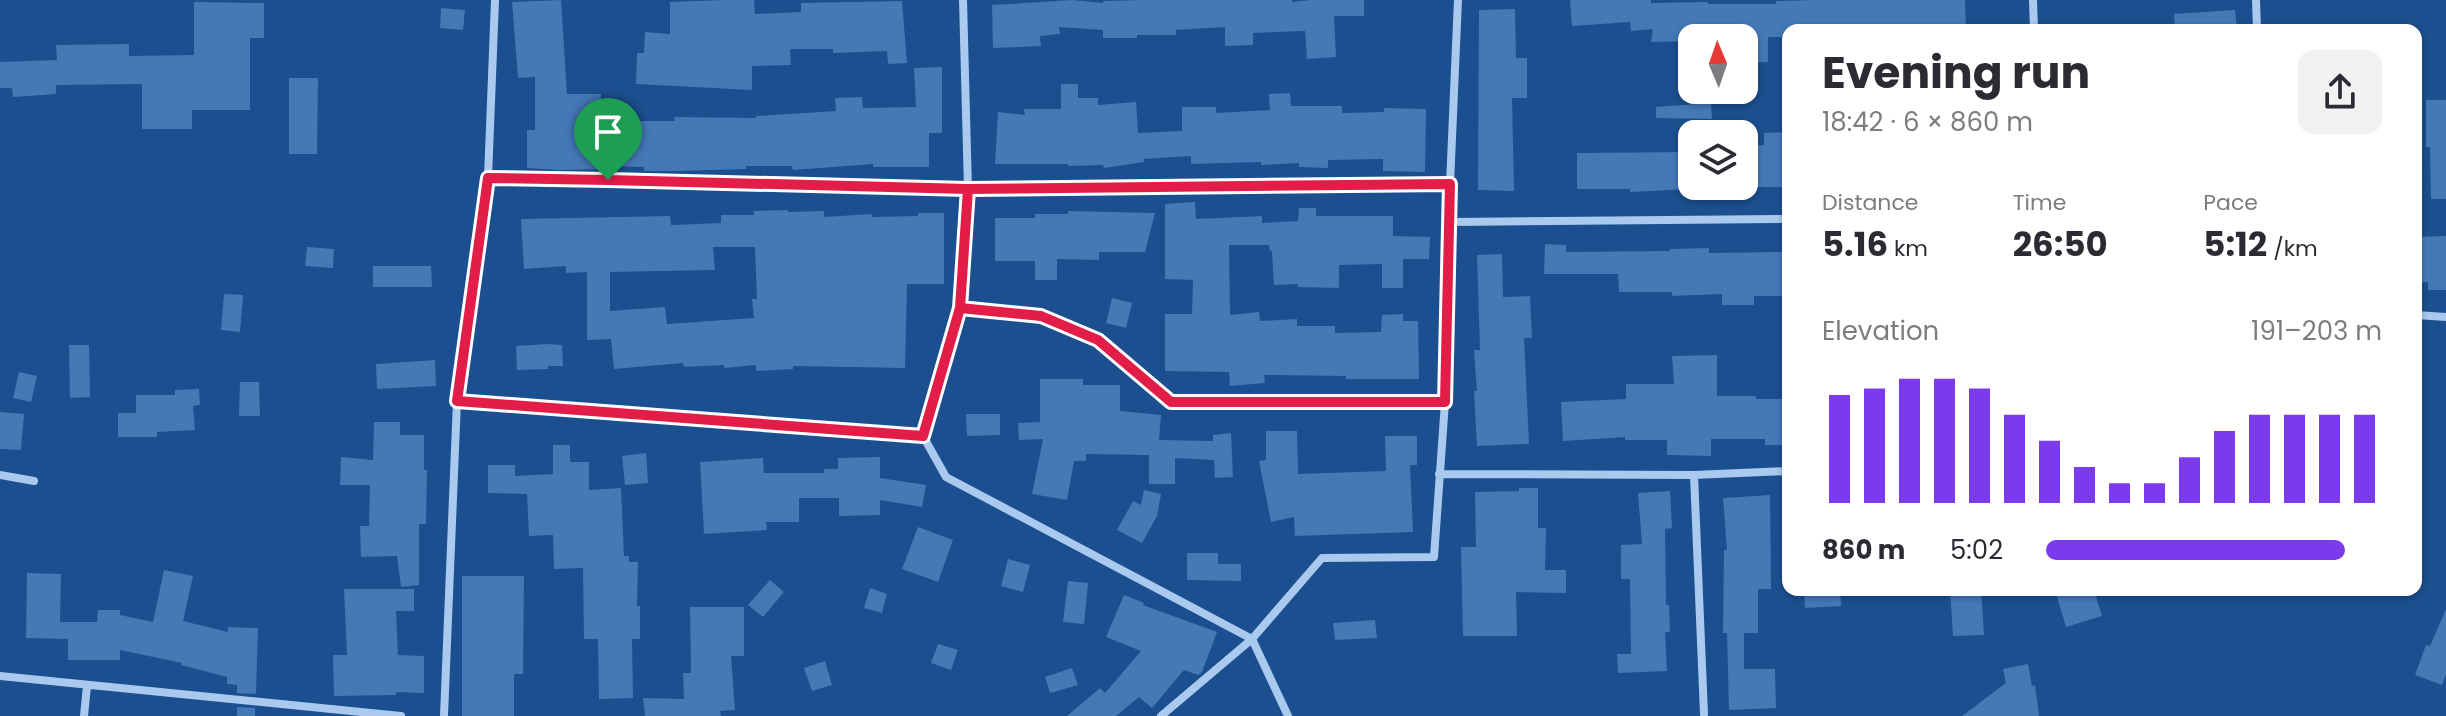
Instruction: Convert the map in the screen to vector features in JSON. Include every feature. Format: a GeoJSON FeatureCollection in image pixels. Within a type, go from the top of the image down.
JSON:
{"type":"FeatureCollection","features":[{"type":"Feature","properties":{"kind":"street"},"geometry":{"type":"LineString","coordinates":[[444,716],[457,401],[488,178],[495,0]]}},
{"type":"Feature","properties":{"kind":"street"},"geometry":{"type":"LineString","coordinates":[[963,0],[968,189],[960,308],[923,436],[946,477],[1252,639],[1288,716]]}},
{"type":"Feature","properties":{"kind":"street"},"geometry":{"type":"LineString","coordinates":[[1161,716],[1252,639],[1322,558],[1434,557],[1445,402],[1458,0]]}},
{"type":"Feature","properties":{"kind":"street"},"geometry":{"type":"LineString","coordinates":[[2033,0],[2034,24]]}},
{"type":"Feature","properties":{"kind":"street"},"geometry":{"type":"LineString","coordinates":[[2256,0],[2257,24]]}},
{"type":"Feature","properties":{"kind":"street"},"geometry":{"type":"LineString","coordinates":[[488,178],[968,189],[1450,184]]}},
{"type":"Feature","properties":{"kind":"street"},"geometry":{"type":"LineString","coordinates":[[1450,222],[1782,219]]}},
{"type":"Feature","properties":{"kind":"street"},"geometry":{"type":"LineString","coordinates":[[960,308],[1041,316],[1098,340],[1171,402],[1445,402]]}},
{"type":"Feature","properties":{"kind":"street"},"geometry":{"type":"LineString","coordinates":[[2422,315],[2446,317]]}},
{"type":"Feature","properties":{"kind":"street"},"geometry":{"type":"LineString","coordinates":[[457,401],[923,436]]}},
{"type":"Feature","properties":{"kind":"street"},"geometry":{"type":"LineString","coordinates":[[1439,474],[1694,475],[1782,471]]}},
{"type":"Feature","properties":{"kind":"street"},"geometry":{"type":"LineString","coordinates":[[0,475],[34,481]]}},
{"type":"Feature","properties":{"kind":"street"},"geometry":{"type":"LineString","coordinates":[[1694,475],[1704,714]]}},
{"type":"Feature","properties":{"kind":"street"},"geometry":{"type":"LineString","coordinates":[[0,676],[401,716]]}},
{"type":"Feature","properties":{"kind":"street"},"geometry":{"type":"LineString","coordinates":[[84,716],[87,686]]}},
{"type":"Feature","properties":{"kind":"building"},"geometry":{"type":"Polygon","coordinates":[[[561,0],[567,94],[601,94],[600,116],[635,117],[635,121],[675,121],[674,117],[756,118],[836,111],[835,98],[862,97],[863,108],[916,107],[914,68],[942,67],[942,133],[929,133],[929,167],[873,167],[873,164],[793,170],[792,166],[746,166],[746,169],[676,171],[601,166],[601,169],[527,168],[527,130],[535,130],[535,77],[518,78],[512,2],[561,0]]]}},
{"type":"Feature","properties":{"kind":"building"},"geometry":{"type":"Polygon","coordinates":[[[754,0],[755,14],[801,12],[801,3],[902,1],[907,63],[888,64],[887,51],[833,53],[833,49],[790,49],[791,65],[752,66],[752,90],[636,84],[637,53],[644,53],[645,32],[670,34],[670,2],[754,0]]]}},
{"type":"Feature","properties":{"kind":"building"},"geometry":{"type":"Polygon","coordinates":[[[1072,0],[1103,3],[1142,0],[1364,0],[1364,16],[1334,16],[1336,57],[1307,59],[1305,31],[1253,33],[1253,45],[1225,46],[1225,27],[1176,30],[1176,35],[1103,38],[1103,30],[1059,27],[1060,34],[1040,36],[1041,46],[993,48],[992,5],[1072,0]]]}},
{"type":"Feature","properties":{"kind":"building"},"geometry":{"type":"Polygon","coordinates":[[[1570,0],[1776,4],[1776,1],[1815,0],[1965,0],[1966,24],[1782,24],[1782,37],[1768,37],[1768,62],[1758,62],[1758,24],[1678,24],[1678,41],[1651,42],[1653,29],[1631,31],[1630,22],[1572,26],[1570,0]]]}},
{"type":"Feature","properties":{"kind":"building"},"geometry":{"type":"Polygon","coordinates":[[[194,2],[264,3],[264,38],[250,38],[250,110],[192,110],[192,129],[142,129],[142,84],[56,85],[56,94],[13,97],[12,88],[0,88],[0,62],[57,60],[56,45],[129,44],[129,56],[194,55],[194,2]]]}},
{"type":"Feature","properties":{"kind":"building"},"geometry":{"type":"Polygon","coordinates":[[[441,8],[465,10],[463,30],[440,28],[441,8]]]}},
{"type":"Feature","properties":{"kind":"building"},"geometry":{"type":"Polygon","coordinates":[[[1515,9],[1516,58],[1527,58],[1527,98],[1512,98],[1514,191],[1478,190],[1479,10],[1515,9]]]}},
{"type":"Feature","properties":{"kind":"building"},"geometry":{"type":"Polygon","coordinates":[[[2235,10],[2236,24],[2175,24],[2174,14],[2235,10]]]}},
{"type":"Feature","properties":{"kind":"building"},"geometry":{"type":"Polygon","coordinates":[[[289,78],[318,78],[317,154],[289,154],[289,78]]]}},
{"type":"Feature","properties":{"kind":"building"},"geometry":{"type":"Polygon","coordinates":[[[1061,84],[1078,84],[1078,98],[1098,98],[1098,105],[1136,102],[1138,133],[1182,131],[1182,107],[1216,107],[1216,113],[1270,110],[1269,94],[1290,93],[1291,106],[1342,106],[1342,113],[1384,112],[1384,108],[1426,109],[1425,172],[1383,171],[1383,159],[1328,160],[1328,168],[1299,167],[1299,163],[1191,164],[1191,156],[1144,159],[1144,162],[1104,168],[1103,165],[995,164],[998,112],[1025,115],[1024,109],[1061,109],[1061,84]]]}},
{"type":"Feature","properties":{"kind":"building"},"geometry":{"type":"Polygon","coordinates":[[[2426,100],[2446,100],[2446,199],[2431,199],[2426,100]]]}},
{"type":"Feature","properties":{"kind":"building"},"geometry":{"type":"Polygon","coordinates":[[[1711,104],[1712,119],[1656,118],[1656,107],[1711,104]]]}},
{"type":"Feature","properties":{"kind":"building"},"geometry":{"type":"Polygon","coordinates":[[[1782,132],[1782,187],[1758,187],[1758,145],[1764,145],[1764,133],[1782,132]]]}},
{"type":"Feature","properties":{"kind":"building"},"geometry":{"type":"Polygon","coordinates":[[[1678,152],[1678,190],[1630,192],[1630,189],[1577,189],[1577,153],[1678,152]]]}},
{"type":"Feature","properties":{"kind":"building"},"geometry":{"type":"Polygon","coordinates":[[[1195,202],[1196,219],[1262,216],[1262,223],[1298,221],[1299,208],[1316,208],[1316,216],[1393,216],[1393,236],[1430,237],[1429,259],[1403,259],[1403,288],[1382,288],[1382,264],[1339,265],[1339,288],[1274,285],[1269,245],[1229,245],[1230,315],[1259,312],[1260,321],[1297,319],[1297,326],[1335,326],[1335,333],[1381,332],[1382,315],[1403,314],[1403,321],[1418,321],[1419,379],[1264,375],[1265,383],[1230,386],[1229,372],[1165,371],[1165,314],[1192,314],[1193,280],[1165,279],[1165,204],[1195,202]]]}},
{"type":"Feature","properties":{"kind":"building"},"geometry":{"type":"Polygon","coordinates":[[[754,211],[824,211],[824,217],[944,213],[944,284],[907,284],[905,368],[793,366],[793,369],[756,371],[756,365],[684,367],[683,363],[614,369],[611,339],[587,340],[587,272],[566,273],[566,266],[524,269],[521,219],[670,216],[671,225],[721,223],[721,215],[754,215],[754,211]],[[713,247],[715,270],[610,272],[610,311],[665,307],[667,324],[754,318],[752,299],[757,299],[755,247],[713,247]]]}},
{"type":"Feature","properties":{"kind":"building"},"geometry":{"type":"Polygon","coordinates":[[[1068,211],[1155,213],[1145,252],[1099,252],[1099,260],[1057,259],[1057,280],[1035,280],[1035,261],[995,261],[995,218],[1035,218],[1035,214],[1068,214],[1068,211]]]}},
{"type":"Feature","properties":{"kind":"building"},"geometry":{"type":"Polygon","coordinates":[[[2446,236],[2446,290],[2428,290],[2428,282],[2422,282],[2422,237],[2446,236]]]}},
{"type":"Feature","properties":{"kind":"building"},"geometry":{"type":"Polygon","coordinates":[[[1545,244],[1566,245],[1566,252],[1709,248],[1709,253],[1782,252],[1782,296],[1754,296],[1754,305],[1722,305],[1722,294],[1672,296],[1672,292],[1619,292],[1618,274],[1544,274],[1545,244]]]}},
{"type":"Feature","properties":{"kind":"building"},"geometry":{"type":"Polygon","coordinates":[[[307,247],[334,249],[333,268],[305,266],[307,247]]]}},
{"type":"Feature","properties":{"kind":"building"},"geometry":{"type":"Polygon","coordinates":[[[1502,254],[1503,297],[1530,296],[1532,338],[1524,338],[1529,444],[1477,446],[1474,350],[1480,350],[1477,255],[1502,254]]]}},
{"type":"Feature","properties":{"kind":"building"},"geometry":{"type":"Polygon","coordinates":[[[373,266],[431,266],[432,287],[373,287],[373,266]]]}},
{"type":"Feature","properties":{"kind":"building"},"geometry":{"type":"Polygon","coordinates":[[[224,294],[243,295],[240,332],[221,330],[224,294]]]}},
{"type":"Feature","properties":{"kind":"building"},"geometry":{"type":"Polygon","coordinates":[[[1112,298],[1132,303],[1126,328],[1106,323],[1112,298]]]}},
{"type":"Feature","properties":{"kind":"building"},"geometry":{"type":"Polygon","coordinates":[[[69,345],[89,345],[90,397],[70,398],[69,345]]]}},
{"type":"Feature","properties":{"kind":"building"},"geometry":{"type":"Polygon","coordinates":[[[562,345],[563,366],[517,370],[516,346],[562,345]]]}},
{"type":"Feature","properties":{"kind":"building"},"geometry":{"type":"Polygon","coordinates":[[[1717,355],[1717,396],[1782,399],[1782,445],[1765,445],[1765,439],[1711,439],[1711,456],[1667,455],[1667,440],[1625,440],[1625,437],[1563,441],[1561,402],[1626,399],[1626,384],[1674,384],[1672,356],[1717,355]]]}},
{"type":"Feature","properties":{"kind":"building"},"geometry":{"type":"Polygon","coordinates":[[[435,360],[436,386],[377,389],[376,364],[435,360]]]}},
{"type":"Feature","properties":{"kind":"building"},"geometry":{"type":"Polygon","coordinates":[[[19,372],[37,376],[31,402],[13,398],[19,372]]]}},
{"type":"Feature","properties":{"kind":"building"},"geometry":{"type":"Polygon","coordinates":[[[1040,379],[1083,379],[1083,385],[1120,385],[1120,411],[1161,415],[1159,440],[1213,441],[1213,435],[1231,433],[1233,477],[1215,478],[1214,460],[1175,458],[1175,484],[1149,484],[1149,455],[1086,454],[1086,461],[1074,461],[1067,500],[1032,494],[1043,439],[1019,440],[1018,423],[1040,422],[1040,379]]]}},
{"type":"Feature","properties":{"kind":"building"},"geometry":{"type":"Polygon","coordinates":[[[240,382],[259,382],[260,416],[239,416],[240,382]]]}},
{"type":"Feature","properties":{"kind":"building"},"geometry":{"type":"Polygon","coordinates":[[[199,389],[200,405],[193,406],[195,430],[157,432],[157,437],[118,437],[118,413],[136,413],[136,395],[175,395],[175,390],[199,389]]]}},
{"type":"Feature","properties":{"kind":"building"},"geometry":{"type":"Polygon","coordinates":[[[0,412],[24,414],[21,450],[0,449],[0,412]]]}},
{"type":"Feature","properties":{"kind":"building"},"geometry":{"type":"Polygon","coordinates":[[[966,414],[1000,414],[1000,435],[967,436],[966,414]]]}},
{"type":"Feature","properties":{"kind":"building"},"geometry":{"type":"Polygon","coordinates":[[[374,422],[400,422],[400,435],[424,435],[426,524],[419,524],[419,585],[401,587],[397,556],[361,557],[360,526],[369,526],[370,485],[340,485],[341,457],[373,460],[374,422]]]}},
{"type":"Feature","properties":{"kind":"building"},"geometry":{"type":"Polygon","coordinates":[[[1266,431],[1297,431],[1298,474],[1386,471],[1385,436],[1417,436],[1417,465],[1410,465],[1413,532],[1295,536],[1294,517],[1271,522],[1259,461],[1266,460],[1266,431]]]}},
{"type":"Feature","properties":{"kind":"building"},"geometry":{"type":"Polygon","coordinates":[[[553,445],[570,445],[570,462],[589,462],[589,490],[621,488],[624,556],[629,556],[629,562],[638,562],[640,639],[632,639],[633,698],[599,699],[598,639],[584,639],[583,568],[554,569],[553,535],[529,536],[527,494],[488,493],[488,465],[515,465],[515,476],[553,474],[553,445]]]}},
{"type":"Feature","properties":{"kind":"building"},"geometry":{"type":"Polygon","coordinates":[[[646,453],[648,483],[625,485],[622,456],[646,453]]]}},
{"type":"Feature","properties":{"kind":"building"},"geometry":{"type":"Polygon","coordinates":[[[880,457],[880,478],[926,485],[922,507],[880,500],[880,515],[839,516],[839,498],[799,498],[799,522],[766,522],[767,530],[704,534],[700,462],[763,458],[764,473],[824,473],[824,469],[838,469],[838,458],[880,457]]]}},
{"type":"Feature","properties":{"kind":"building"},"geometry":{"type":"Polygon","coordinates":[[[1519,488],[1538,488],[1538,528],[1546,528],[1545,570],[1566,570],[1566,593],[1516,592],[1517,636],[1463,636],[1461,547],[1476,547],[1475,492],[1519,491],[1519,488]]]}},
{"type":"Feature","properties":{"kind":"building"},"geometry":{"type":"Polygon","coordinates":[[[1144,490],[1161,494],[1157,516],[1142,543],[1117,530],[1133,501],[1141,505],[1144,490]]]}},
{"type":"Feature","properties":{"kind":"building"},"geometry":{"type":"Polygon","coordinates":[[[1670,491],[1672,528],[1665,529],[1666,605],[1669,605],[1670,632],[1665,632],[1667,671],[1618,673],[1617,654],[1631,654],[1630,579],[1621,579],[1621,545],[1642,544],[1638,493],[1670,491]]]}},
{"type":"Feature","properties":{"kind":"building"},"geometry":{"type":"Polygon","coordinates":[[[1770,495],[1771,589],[1758,589],[1758,633],[1744,633],[1744,669],[1775,669],[1776,708],[1729,710],[1727,633],[1723,633],[1724,550],[1727,550],[1723,498],[1770,495]]]}},
{"type":"Feature","properties":{"kind":"building"},"geometry":{"type":"Polygon","coordinates":[[[918,527],[953,540],[938,582],[902,569],[918,527]]]}},
{"type":"Feature","properties":{"kind":"building"},"geometry":{"type":"Polygon","coordinates":[[[1187,553],[1218,553],[1218,564],[1241,564],[1241,581],[1187,580],[1187,553]]]}},
{"type":"Feature","properties":{"kind":"building"},"geometry":{"type":"Polygon","coordinates":[[[1008,559],[1030,565],[1023,592],[1001,586],[1008,559]]]}},
{"type":"Feature","properties":{"kind":"building"},"geometry":{"type":"Polygon","coordinates":[[[164,570],[193,576],[183,621],[228,632],[228,627],[258,628],[256,694],[237,693],[237,685],[227,684],[227,677],[182,663],[120,650],[120,660],[68,660],[68,639],[26,638],[27,573],[61,574],[60,622],[97,622],[98,610],[120,610],[120,615],[153,622],[164,570]]]}},
{"type":"Feature","properties":{"kind":"building"},"geometry":{"type":"Polygon","coordinates":[[[462,576],[524,576],[523,674],[514,674],[514,716],[462,716],[462,576]]]}},
{"type":"Feature","properties":{"kind":"building"},"geometry":{"type":"Polygon","coordinates":[[[770,580],[784,592],[763,617],[748,605],[770,580]]]}},
{"type":"Feature","properties":{"kind":"building"},"geometry":{"type":"Polygon","coordinates":[[[1068,581],[1088,583],[1084,624],[1063,622],[1068,581]]]}},
{"type":"Feature","properties":{"kind":"building"},"geometry":{"type":"Polygon","coordinates":[[[870,588],[887,594],[882,613],[864,608],[870,588]]]}},
{"type":"Feature","properties":{"kind":"building"},"geometry":{"type":"Polygon","coordinates":[[[344,589],[414,589],[414,611],[396,611],[398,655],[424,656],[424,693],[334,696],[333,655],[347,655],[344,589]]]}},
{"type":"Feature","properties":{"kind":"building"},"geometry":{"type":"Polygon","coordinates":[[[1124,595],[1217,632],[1202,672],[1198,675],[1184,670],[1152,708],[1139,697],[1116,716],[1067,716],[1100,688],[1105,693],[1141,651],[1106,637],[1124,595]]]}},
{"type":"Feature","properties":{"kind":"building"},"geometry":{"type":"Polygon","coordinates":[[[1804,596],[1840,596],[1841,606],[1805,608],[1804,596]]]}},
{"type":"Feature","properties":{"kind":"building"},"geometry":{"type":"Polygon","coordinates":[[[1950,596],[1981,596],[1984,635],[1953,636],[1950,596]]]}},
{"type":"Feature","properties":{"kind":"building"},"geometry":{"type":"Polygon","coordinates":[[[2057,596],[2096,596],[2102,616],[2066,627],[2057,596]]]}},
{"type":"Feature","properties":{"kind":"building"},"geometry":{"type":"Polygon","coordinates":[[[690,607],[744,607],[744,656],[731,656],[735,710],[720,711],[721,716],[645,716],[643,698],[684,699],[683,673],[691,673],[690,607]]]}},
{"type":"Feature","properties":{"kind":"building"},"geometry":{"type":"Polygon","coordinates":[[[2446,609],[2446,674],[2442,685],[2415,675],[2426,645],[2430,646],[2446,609]]]}},
{"type":"Feature","properties":{"kind":"building"},"geometry":{"type":"Polygon","coordinates":[[[1375,620],[1377,638],[1335,640],[1333,623],[1375,620]]]}},
{"type":"Feature","properties":{"kind":"building"},"geometry":{"type":"Polygon","coordinates":[[[938,644],[958,650],[951,670],[931,663],[938,644]]]}},
{"type":"Feature","properties":{"kind":"building"},"geometry":{"type":"Polygon","coordinates":[[[825,661],[832,685],[812,691],[804,668],[825,661]]]}},
{"type":"Feature","properties":{"kind":"building"},"geometry":{"type":"Polygon","coordinates":[[[2028,664],[2032,686],[2035,685],[2039,716],[1962,716],[2006,683],[2003,669],[2028,664]]]}},
{"type":"Feature","properties":{"kind":"building"},"geometry":{"type":"Polygon","coordinates":[[[1072,668],[1078,685],[1050,693],[1045,677],[1072,668]]]}},
{"type":"Feature","properties":{"kind":"building"},"geometry":{"type":"Polygon","coordinates":[[[237,707],[255,708],[255,716],[237,716],[237,707]]]}},
{"type":"Feature","properties":{"kind":"route"},"geometry":{"type":"LineString","coordinates":[[608,180],[488,178],[457,401],[923,436],[960,308],[968,189],[1450,184],[1445,402],[1171,402],[1098,340],[1041,316],[960,308],[968,189],[608,180]]}}]}
